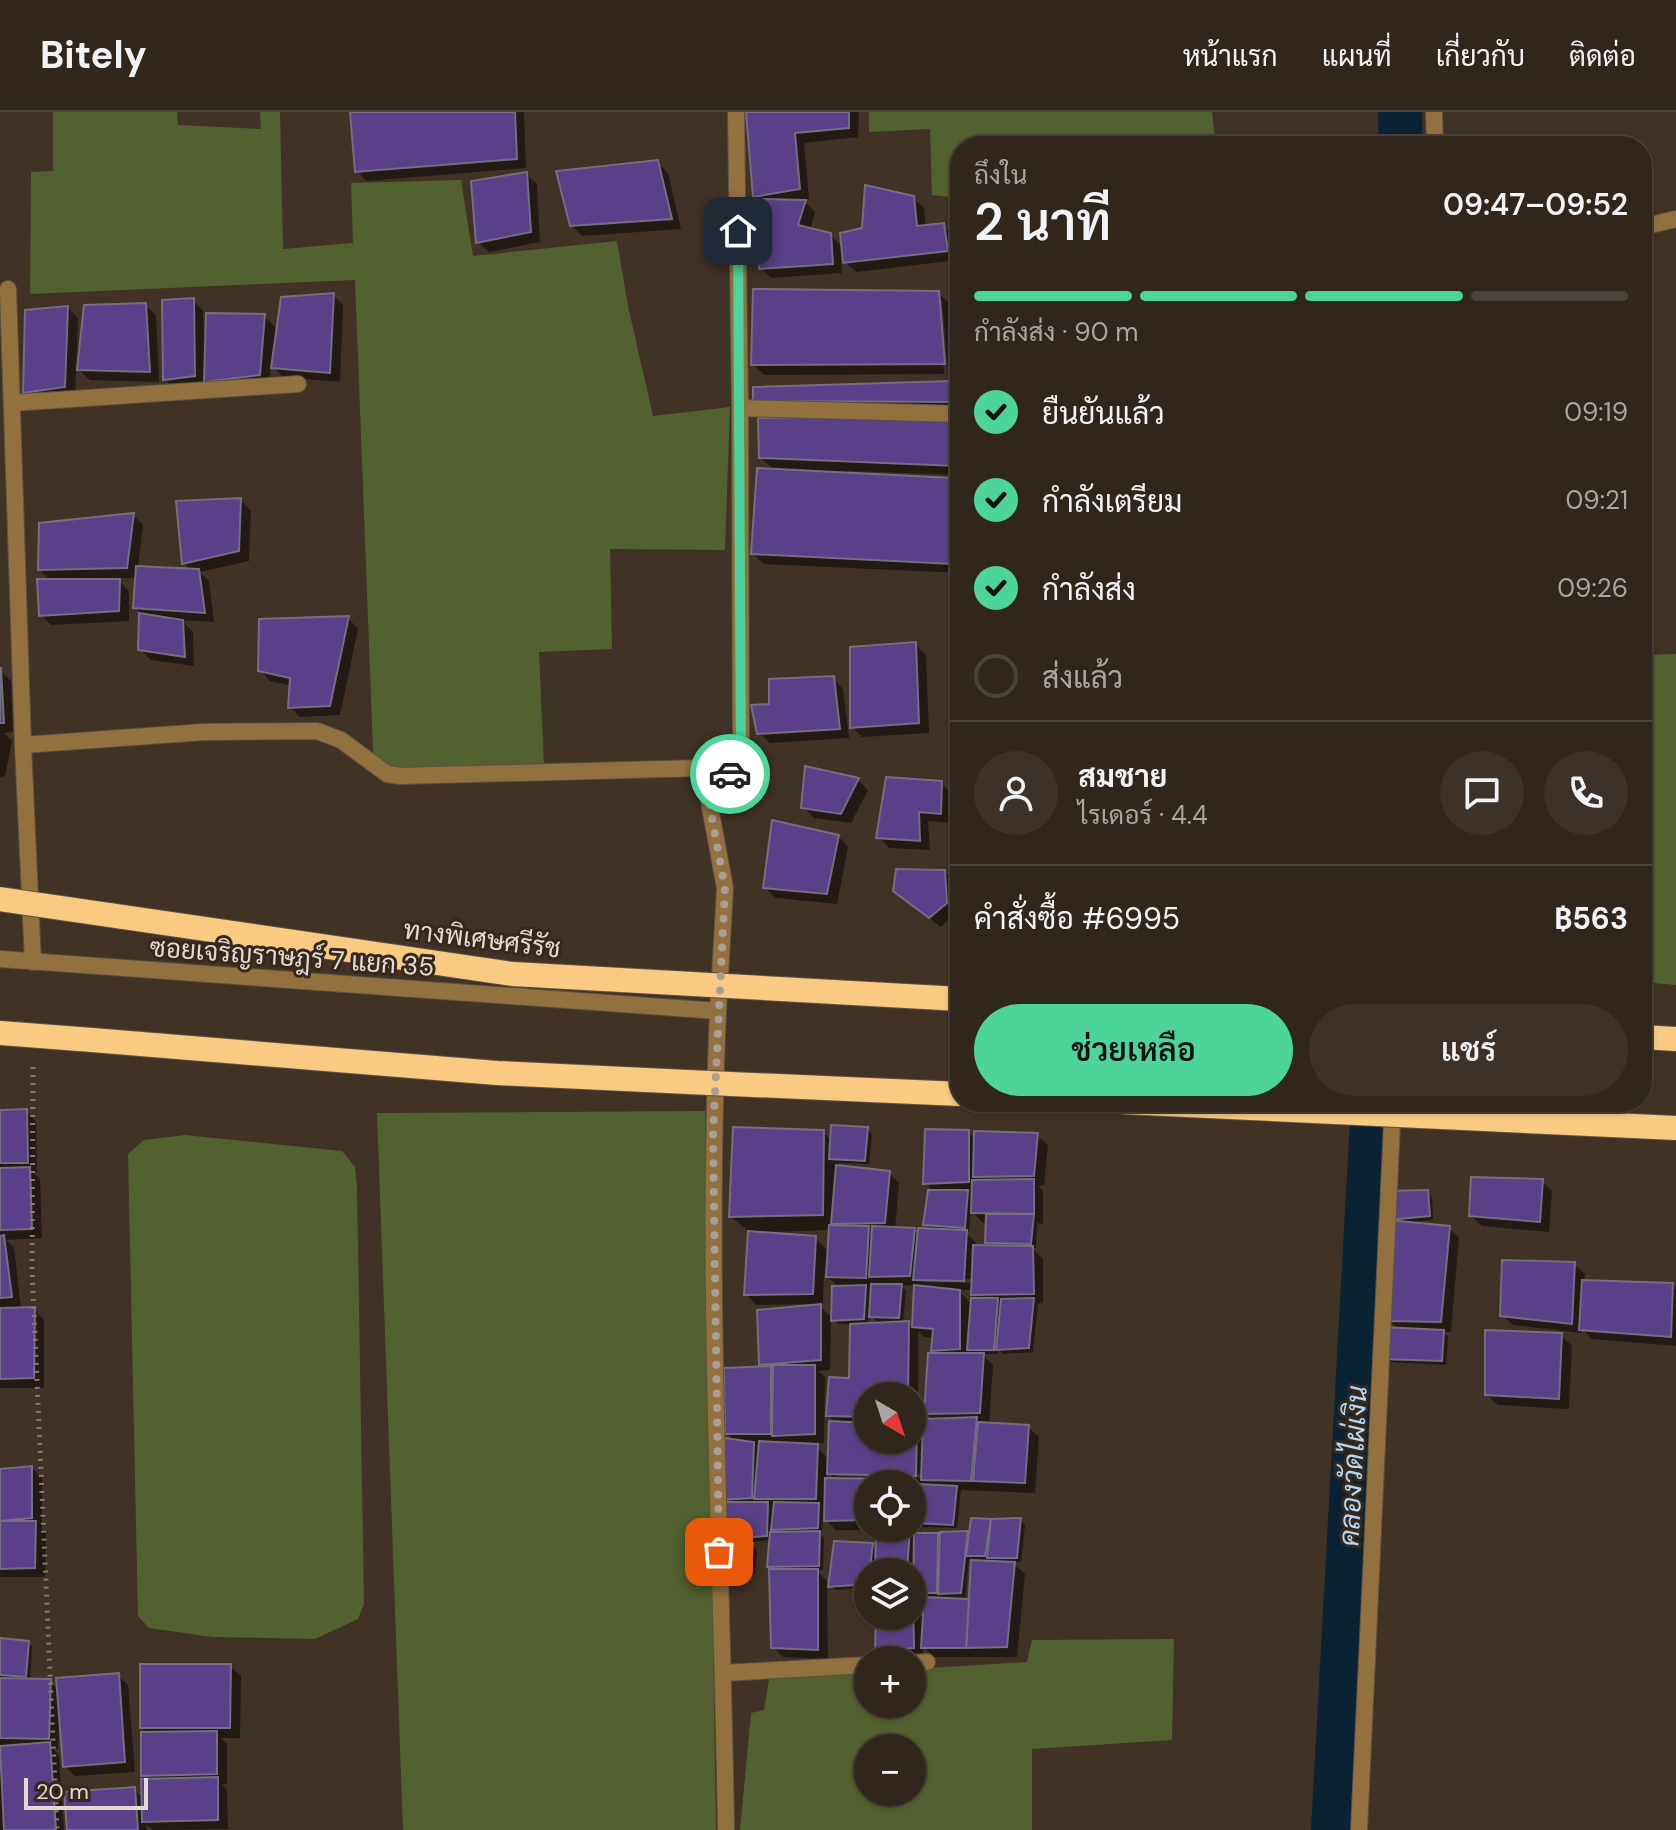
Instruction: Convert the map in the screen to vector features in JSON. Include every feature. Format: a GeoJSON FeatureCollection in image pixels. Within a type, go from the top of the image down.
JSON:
{"type":"FeatureCollection","features":[{"type":"Feature","properties":{"kind":"highway","name":"ทางพิเศษศรีรัช"},"geometry":{"type":"LineString","coordinates":[[0,899],[513,974],[950,998]]}},
{"type":"Feature","properties":{"kind":"highway"},"geometry":{"type":"LineString","coordinates":[[0,1033],[497,1073],[950,1094]]}},
{"type":"Feature","properties":{"kind":"highway"},"geometry":{"type":"LineString","coordinates":[[1652,1038],[1676,1039]]}},
{"type":"Feature","properties":{"kind":"highway"},"geometry":{"type":"LineString","coordinates":[[0,1043],[92,1040]]}},
{"type":"Feature","properties":{"kind":"highway"},"geometry":{"type":"LineString","coordinates":[[1335,1112],[1676,1128]]}},
{"type":"Feature","properties":{"kind":"street"},"geometry":{"type":"LineString","coordinates":[[736,112],[741,767]]}},
{"type":"Feature","properties":{"kind":"street"},"geometry":{"type":"LineString","coordinates":[[1434,112],[1435,136]]}},
{"type":"Feature","properties":{"kind":"street"},"geometry":{"type":"LineString","coordinates":[[1652,225],[1676,219]]}},
{"type":"Feature","properties":{"kind":"street"},"geometry":{"type":"LineString","coordinates":[[8,289],[33,962]]}},
{"type":"Feature","properties":{"kind":"street"},"geometry":{"type":"LineString","coordinates":[[12,403],[298,384]]}},
{"type":"Feature","properties":{"kind":"street"},"geometry":{"type":"LineString","coordinates":[[740,408],[950,414]]}},
{"type":"Feature","properties":{"kind":"street"},"geometry":{"type":"LineString","coordinates":[[23,745],[204,732],[317,731],[341,740],[387,774],[400,776],[741,767]]}},
{"type":"Feature","properties":{"kind":"street"},"geometry":{"type":"LineString","coordinates":[[726,1830],[713,1134],[725,888],[707,791],[741,767]]}},
{"type":"Feature","properties":{"kind":"street","name":"ซอยเจริญราษฎร์ 7 แยก 35"},"geometry":{"type":"LineString","coordinates":[[0,959],[718,1011]]}},
{"type":"Feature","properties":{"kind":"street"},"geometry":{"type":"LineString","coordinates":[[1359,1830],[1393,1112]]}},
{"type":"Feature","properties":{"kind":"street"},"geometry":{"type":"LineString","coordinates":[[723,1673],[854,1666]]}},
{"type":"Feature","properties":{"kind":"path"},"geometry":{"type":"LineString","coordinates":[[33,1054],[32,1268],[57,1830]]}},
{"type":"Feature","properties":{"kind":"green space"},"geometry":{"type":"Polygon","coordinates":[[[53,112],[177,112],[178,125],[261,129],[260,112],[280,112],[283,249],[353,243],[351,183],[461,180],[473,256],[617,241],[653,416],[730,407],[725,550],[610,549],[612,649],[539,652],[544,765],[374,775],[355,280],[30,294],[31,172],[53,171],[53,112]]]}},
{"type":"Feature","properties":{"kind":"green space"},"geometry":{"type":"Polygon","coordinates":[[[869,112],[1212,112],[1215,136],[950,136],[950,197],[932,195],[930,129],[869,132],[869,112]]]}},
{"type":"Feature","properties":{"kind":"green space"},"geometry":{"type":"Polygon","coordinates":[[[1676,654],[1676,985],[1652,983],[1652,655],[1676,654]]]}},
{"type":"Feature","properties":{"kind":"green space"},"geometry":{"type":"Polygon","coordinates":[[[705,1111],[716,1830],[403,1830],[377,1113],[705,1111]]]}},
{"type":"Feature","properties":{"kind":"green space"},"geometry":{"type":"Polygon","coordinates":[[[185,1135],[342,1151],[355,1167],[364,1604],[358,1619],[315,1639],[212,1637],[149,1628],[138,1616],[128,1154],[144,1140],[185,1135]]]}},
{"type":"Feature","properties":{"kind":"green space"},"geometry":{"type":"Polygon","coordinates":[[[1174,1639],[1172,1740],[1032,1749],[1032,1830],[740,1830],[751,1713],[764,1710],[769,1679],[854,1673],[854,1718],[926,1718],[926,1668],[1027,1662],[1032,1640],[1174,1639]]]}},
{"type":"Feature","properties":{"kind":"building"},"geometry":{"type":"Polygon","coordinates":[[[350,112],[515,112],[517,159],[355,172],[350,112]]]}},
{"type":"Feature","properties":{"kind":"building"},"geometry":{"type":"Polygon","coordinates":[[[746,112],[849,112],[849,128],[795,133],[800,189],[753,197],[746,112]]]}},
{"type":"Feature","properties":{"kind":"building"},"geometry":{"type":"Polygon","coordinates":[[[658,160],[672,219],[570,226],[556,171],[658,160]]]}},
{"type":"Feature","properties":{"kind":"building"},"geometry":{"type":"Polygon","coordinates":[[[527,172],[531,232],[476,243],[471,181],[527,172]]]}},
{"type":"Feature","properties":{"kind":"building"},"geometry":{"type":"Polygon","coordinates":[[[865,185],[914,196],[917,226],[944,223],[948,251],[843,263],[840,233],[862,228],[865,185]]]}},
{"type":"Feature","properties":{"kind":"building"},"geometry":{"type":"Polygon","coordinates":[[[760,199],[806,200],[798,225],[831,233],[833,264],[759,269],[760,199]]]}},
{"type":"Feature","properties":{"kind":"building"},"geometry":{"type":"Polygon","coordinates":[[[753,289],[939,291],[945,364],[751,365],[753,289]]]}},
{"type":"Feature","properties":{"kind":"building"},"geometry":{"type":"Polygon","coordinates":[[[334,293],[330,373],[271,368],[281,297],[334,293]]]}},
{"type":"Feature","properties":{"kind":"building"},"geometry":{"type":"Polygon","coordinates":[[[194,298],[195,376],[163,380],[162,300],[194,298]]]}},
{"type":"Feature","properties":{"kind":"building"},"geometry":{"type":"Polygon","coordinates":[[[146,303],[150,372],[77,370],[84,305],[146,303]]]}},
{"type":"Feature","properties":{"kind":"building"},"geometry":{"type":"Polygon","coordinates":[[[68,306],[65,387],[23,393],[25,310],[68,306]]]}},
{"type":"Feature","properties":{"kind":"building"},"geometry":{"type":"Polygon","coordinates":[[[206,313],[265,314],[260,375],[204,382],[206,313]]]}},
{"type":"Feature","properties":{"kind":"building"},"geometry":{"type":"Polygon","coordinates":[[[950,381],[950,402],[753,401],[753,387],[950,381]]]}},
{"type":"Feature","properties":{"kind":"building"},"geometry":{"type":"Polygon","coordinates":[[[950,414],[950,466],[759,458],[758,418],[950,414]]]}},
{"type":"Feature","properties":{"kind":"building"},"geometry":{"type":"Polygon","coordinates":[[[757,468],[950,478],[950,564],[751,554],[757,468]]]}},
{"type":"Feature","properties":{"kind":"building"},"geometry":{"type":"Polygon","coordinates":[[[241,498],[239,551],[182,564],[176,501],[241,498]]]}},
{"type":"Feature","properties":{"kind":"building"},"geometry":{"type":"Polygon","coordinates":[[[134,513],[127,568],[38,570],[39,523],[134,513]]]}},
{"type":"Feature","properties":{"kind":"building"},"geometry":{"type":"Polygon","coordinates":[[[136,566],[199,569],[205,613],[133,608],[136,566]]]}},
{"type":"Feature","properties":{"kind":"building"},"geometry":{"type":"Polygon","coordinates":[[[37,579],[120,579],[119,611],[39,616],[37,579]]]}},
{"type":"Feature","properties":{"kind":"building"},"geometry":{"type":"Polygon","coordinates":[[[139,613],[183,620],[185,657],[138,650],[139,613]]]}},
{"type":"Feature","properties":{"kind":"building"},"geometry":{"type":"Polygon","coordinates":[[[349,616],[330,706],[288,708],[290,678],[258,671],[259,619],[349,616]]]}},
{"type":"Feature","properties":{"kind":"building"},"geometry":{"type":"Polygon","coordinates":[[[916,642],[919,723],[850,728],[850,647],[916,642]]]}},
{"type":"Feature","properties":{"kind":"building"},"geometry":{"type":"Polygon","coordinates":[[[1,668],[4,723],[0,723],[1,668]]]}},
{"type":"Feature","properties":{"kind":"building"},"geometry":{"type":"Polygon","coordinates":[[[834,676],[840,729],[757,734],[751,705],[769,704],[769,679],[834,676]]]}},
{"type":"Feature","properties":{"kind":"building"},"geometry":{"type":"Polygon","coordinates":[[[805,766],[859,778],[841,814],[801,808],[805,766]]]}},
{"type":"Feature","properties":{"kind":"building"},"geometry":{"type":"Polygon","coordinates":[[[886,777],[942,781],[941,814],[919,812],[920,841],[876,838],[886,777]]]}},
{"type":"Feature","properties":{"kind":"building"},"geometry":{"type":"Polygon","coordinates":[[[772,820],[839,835],[827,894],[763,888],[772,820]]]}},
{"type":"Feature","properties":{"kind":"building"},"geometry":{"type":"Polygon","coordinates":[[[896,869],[945,870],[947,903],[929,918],[893,891],[896,869]]]}},
{"type":"Feature","properties":{"kind":"building"},"geometry":{"type":"Polygon","coordinates":[[[27,1109],[28,1163],[0,1163],[0,1110],[27,1109]]]}},
{"type":"Feature","properties":{"kind":"building"},"geometry":{"type":"Polygon","coordinates":[[[831,1125],[868,1127],[865,1161],[829,1159],[831,1125]]]}},
{"type":"Feature","properties":{"kind":"building"},"geometry":{"type":"Polygon","coordinates":[[[733,1127],[824,1130],[823,1215],[729,1217],[733,1127]]]}},
{"type":"Feature","properties":{"kind":"building"},"geometry":{"type":"Polygon","coordinates":[[[925,1129],[969,1130],[969,1182],[923,1184],[925,1129]]]}},
{"type":"Feature","properties":{"kind":"building"},"geometry":{"type":"Polygon","coordinates":[[[974,1131],[1038,1133],[1034,1176],[973,1177],[974,1131]]]}},
{"type":"Feature","properties":{"kind":"building"},"geometry":{"type":"Polygon","coordinates":[[[836,1165],[890,1171],[885,1223],[831,1224],[836,1165]]]}},
{"type":"Feature","properties":{"kind":"building"},"geometry":{"type":"Polygon","coordinates":[[[30,1167],[32,1229],[0,1230],[0,1168],[30,1167]]]}},
{"type":"Feature","properties":{"kind":"building"},"geometry":{"type":"Polygon","coordinates":[[[1471,1177],[1543,1179],[1540,1222],[1469,1216],[1471,1177]]]}},
{"type":"Feature","properties":{"kind":"building"},"geometry":{"type":"Polygon","coordinates":[[[1034,1179],[1034,1214],[971,1213],[972,1180],[1034,1179]]]}},
{"type":"Feature","properties":{"kind":"building"},"geometry":{"type":"Polygon","coordinates":[[[928,1190],[968,1190],[965,1228],[923,1225],[928,1190]]]}},
{"type":"Feature","properties":{"kind":"building"},"geometry":{"type":"Polygon","coordinates":[[[1428,1190],[1430,1216],[1388,1220],[1389,1191],[1428,1190]]]}},
{"type":"Feature","properties":{"kind":"building"},"geometry":{"type":"Polygon","coordinates":[[[986,1214],[1034,1214],[1031,1244],[985,1243],[986,1214]]]}},
{"type":"Feature","properties":{"kind":"building"},"geometry":{"type":"Polygon","coordinates":[[[1388,1220],[1450,1226],[1441,1322],[1387,1321],[1388,1220]]]}},
{"type":"Feature","properties":{"kind":"building"},"geometry":{"type":"Polygon","coordinates":[[[829,1225],[869,1226],[866,1278],[826,1277],[829,1225]]]}},
{"type":"Feature","properties":{"kind":"building"},"geometry":{"type":"Polygon","coordinates":[[[872,1226],[915,1228],[910,1276],[869,1277],[872,1226]]]}},
{"type":"Feature","properties":{"kind":"building"},"geometry":{"type":"Polygon","coordinates":[[[918,1228],[967,1230],[964,1281],[913,1280],[918,1228]]]}},
{"type":"Feature","properties":{"kind":"building"},"geometry":{"type":"Polygon","coordinates":[[[748,1231],[816,1236],[813,1294],[744,1295],[748,1231]]]}},
{"type":"Feature","properties":{"kind":"building"},"geometry":{"type":"Polygon","coordinates":[[[4,1235],[12,1297],[0,1298],[0,1236],[4,1235]]]}},
{"type":"Feature","properties":{"kind":"building"},"geometry":{"type":"Polygon","coordinates":[[[973,1245],[1033,1246],[1034,1294],[971,1295],[973,1245]]]}},
{"type":"Feature","properties":{"kind":"building"},"geometry":{"type":"Polygon","coordinates":[[[1502,1260],[1575,1262],[1572,1324],[1500,1316],[1502,1260]]]}},
{"type":"Feature","properties":{"kind":"building"},"geometry":{"type":"Polygon","coordinates":[[[1582,1280],[1673,1283],[1671,1337],[1579,1330],[1582,1280]]]}},
{"type":"Feature","properties":{"kind":"building"},"geometry":{"type":"Polygon","coordinates":[[[871,1284],[902,1284],[899,1318],[869,1317],[871,1284]]]}},
{"type":"Feature","properties":{"kind":"building"},"geometry":{"type":"Polygon","coordinates":[[[866,1285],[864,1319],[831,1321],[832,1286],[866,1285]]]}},
{"type":"Feature","properties":{"kind":"building"},"geometry":{"type":"Polygon","coordinates":[[[914,1285],[960,1290],[960,1349],[931,1351],[933,1329],[912,1327],[914,1285]]]}},
{"type":"Feature","properties":{"kind":"building"},"geometry":{"type":"Polygon","coordinates":[[[971,1298],[998,1298],[994,1350],[967,1350],[971,1298]]]}},
{"type":"Feature","properties":{"kind":"building"},"geometry":{"type":"Polygon","coordinates":[[[1034,1298],[1029,1348],[996,1350],[1001,1299],[1034,1298]]]}},
{"type":"Feature","properties":{"kind":"building"},"geometry":{"type":"Polygon","coordinates":[[[821,1304],[821,1360],[759,1365],[757,1310],[821,1304]]]}},
{"type":"Feature","properties":{"kind":"building"},"geometry":{"type":"Polygon","coordinates":[[[35,1307],[34,1378],[0,1379],[0,1308],[35,1307]]]}},
{"type":"Feature","properties":{"kind":"building"},"geometry":{"type":"Polygon","coordinates":[[[909,1321],[908,1382],[854,1382],[854,1417],[826,1416],[829,1377],[849,1378],[850,1324],[909,1321]]]}},
{"type":"Feature","properties":{"kind":"building"},"geometry":{"type":"Polygon","coordinates":[[[1382,1327],[1444,1330],[1442,1361],[1381,1359],[1382,1327]]]}},
{"type":"Feature","properties":{"kind":"building"},"geometry":{"type":"Polygon","coordinates":[[[1485,1330],[1562,1333],[1559,1399],[1485,1395],[1485,1330]]]}},
{"type":"Feature","properties":{"kind":"building"},"geometry":{"type":"Polygon","coordinates":[[[928,1353],[984,1353],[980,1413],[926,1414],[928,1353]]]}},
{"type":"Feature","properties":{"kind":"building"},"geometry":{"type":"Polygon","coordinates":[[[773,1365],[815,1365],[815,1434],[772,1436],[773,1365]]]}},
{"type":"Feature","properties":{"kind":"building"},"geometry":{"type":"Polygon","coordinates":[[[771,1366],[771,1434],[725,1434],[724,1368],[771,1366]]]}},
{"type":"Feature","properties":{"kind":"building"},"geometry":{"type":"Polygon","coordinates":[[[977,1417],[971,1481],[926,1480],[926,1470],[921,1470],[922,1454],[926,1454],[926,1419],[977,1417]]]}},
{"type":"Feature","properties":{"kind":"building"},"geometry":{"type":"Polygon","coordinates":[[[829,1421],[854,1422],[854,1454],[916,1454],[916,1470],[854,1470],[854,1475],[827,1474],[829,1421]]]}},
{"type":"Feature","properties":{"kind":"building"},"geometry":{"type":"Polygon","coordinates":[[[978,1422],[1029,1425],[1025,1483],[973,1481],[978,1422]]]}},
{"type":"Feature","properties":{"kind":"building"},"geometry":{"type":"Polygon","coordinates":[[[725,1438],[754,1442],[752,1498],[721,1500],[725,1438]]]}},
{"type":"Feature","properties":{"kind":"building"},"geometry":{"type":"Polygon","coordinates":[[[759,1441],[818,1444],[816,1499],[754,1499],[759,1441]]]}},
{"type":"Feature","properties":{"kind":"building"},"geometry":{"type":"Polygon","coordinates":[[[32,1466],[32,1518],[0,1521],[0,1469],[32,1466]]]}},
{"type":"Feature","properties":{"kind":"building"},"geometry":{"type":"Polygon","coordinates":[[[825,1478],[854,1478],[854,1520],[824,1521],[825,1478]]]}},
{"type":"Feature","properties":{"kind":"building"},"geometry":{"type":"Polygon","coordinates":[[[926,1484],[957,1486],[953,1525],[926,1524],[926,1484]]]}},
{"type":"Feature","properties":{"kind":"building"},"geometry":{"type":"Polygon","coordinates":[[[725,1502],[768,1502],[767,1536],[724,1539],[725,1502]]]}},
{"type":"Feature","properties":{"kind":"building"},"geometry":{"type":"Polygon","coordinates":[[[774,1502],[819,1503],[818,1528],[771,1530],[774,1502]]]}},
{"type":"Feature","properties":{"kind":"building"},"geometry":{"type":"Polygon","coordinates":[[[971,1518],[991,1519],[985,1556],[966,1556],[971,1518]]]}},
{"type":"Feature","properties":{"kind":"building"},"geometry":{"type":"Polygon","coordinates":[[[1021,1518],[1017,1558],[987,1558],[991,1519],[1021,1518]]]}},
{"type":"Feature","properties":{"kind":"building"},"geometry":{"type":"Polygon","coordinates":[[[0,1521],[36,1521],[35,1568],[0,1569],[0,1521]]]}},
{"type":"Feature","properties":{"kind":"building"},"geometry":{"type":"Polygon","coordinates":[[[820,1531],[819,1566],[767,1567],[770,1532],[820,1531]]]}},
{"type":"Feature","properties":{"kind":"building"},"geometry":{"type":"Polygon","coordinates":[[[968,1531],[961,1593],[938,1594],[940,1532],[968,1531]]]}},
{"type":"Feature","properties":{"kind":"building"},"geometry":{"type":"Polygon","coordinates":[[[926,1533],[938,1533],[937,1593],[926,1593],[926,1558],[914,1558],[914,1542],[926,1542],[926,1533]]]}},
{"type":"Feature","properties":{"kind":"building"},"geometry":{"type":"Polygon","coordinates":[[[834,1541],[873,1543],[871,1558],[854,1558],[854,1585],[828,1587],[834,1541]]]}},
{"type":"Feature","properties":{"kind":"building"},"geometry":{"type":"Polygon","coordinates":[[[723,1542],[753,1543],[751,1570],[723,1571],[723,1542]]]}},
{"type":"Feature","properties":{"kind":"building"},"geometry":{"type":"Polygon","coordinates":[[[876,1542],[909,1542],[908,1558],[875,1558],[876,1542]]]}},
{"type":"Feature","properties":{"kind":"building"},"geometry":{"type":"Polygon","coordinates":[[[971,1560],[1015,1562],[1007,1647],[966,1648],[971,1560]]]}},
{"type":"Feature","properties":{"kind":"building"},"geometry":{"type":"Polygon","coordinates":[[[769,1569],[818,1569],[818,1650],[771,1648],[769,1569]]]}},
{"type":"Feature","properties":{"kind":"building"},"geometry":{"type":"Polygon","coordinates":[[[926,1597],[969,1599],[966,1648],[921,1646],[922,1630],[926,1630],[926,1597]]]}},
{"type":"Feature","properties":{"kind":"building"},"geometry":{"type":"Polygon","coordinates":[[[876,1630],[914,1630],[914,1646],[875,1646],[876,1630]]]}},
{"type":"Feature","properties":{"kind":"building"},"geometry":{"type":"Polygon","coordinates":[[[0,1638],[29,1641],[26,1677],[0,1675],[0,1638]]]}},
{"type":"Feature","properties":{"kind":"building"},"geometry":{"type":"Polygon","coordinates":[[[140,1664],[231,1664],[230,1728],[140,1728],[140,1664]]]}},
{"type":"Feature","properties":{"kind":"building"},"geometry":{"type":"Polygon","coordinates":[[[119,1673],[125,1762],[63,1767],[56,1678],[119,1673]]]}},
{"type":"Feature","properties":{"kind":"building"},"geometry":{"type":"Polygon","coordinates":[[[0,1678],[51,1679],[49,1739],[0,1738],[0,1678]]]}},
{"type":"Feature","properties":{"kind":"building"},"geometry":{"type":"Polygon","coordinates":[[[217,1731],[217,1774],[141,1776],[141,1732],[217,1731]]]}},
{"type":"Feature","properties":{"kind":"building"},"geometry":{"type":"Polygon","coordinates":[[[50,1742],[56,1830],[4,1830],[0,1746],[50,1742]]]}},
{"type":"Feature","properties":{"kind":"building"},"geometry":{"type":"Polygon","coordinates":[[[218,1777],[218,1820],[142,1822],[141,1779],[218,1777]]]}},
{"type":"Feature","properties":{"kind":"building"},"geometry":{"type":"Polygon","coordinates":[[[135,1787],[138,1830],[67,1830],[64,1792],[135,1787]]]}},
{"type":"Feature","properties":{"kind":"waterway","name":"คลองวัดไผ่เงิน"},"geometry":{"type":"LineString","coordinates":[[1400,112],[1401,136]]}},
{"type":"Feature","properties":{"kind":"waterway","name":"คลองวัดไผ่เงิน"},"geometry":{"type":"LineString","coordinates":[[1333,1830],[1372,1112]]}},
{"type":"Feature","properties":{"kind":"way so far"},"geometry":{"type":"LineString","coordinates":[[719,1552],[713,1134],[725,888],[707,791],[730,774]]}},
{"type":"Feature","properties":{"kind":"route"},"geometry":{"type":"LineString","coordinates":[[730,774],[741,767],[738,231]]}}]}
